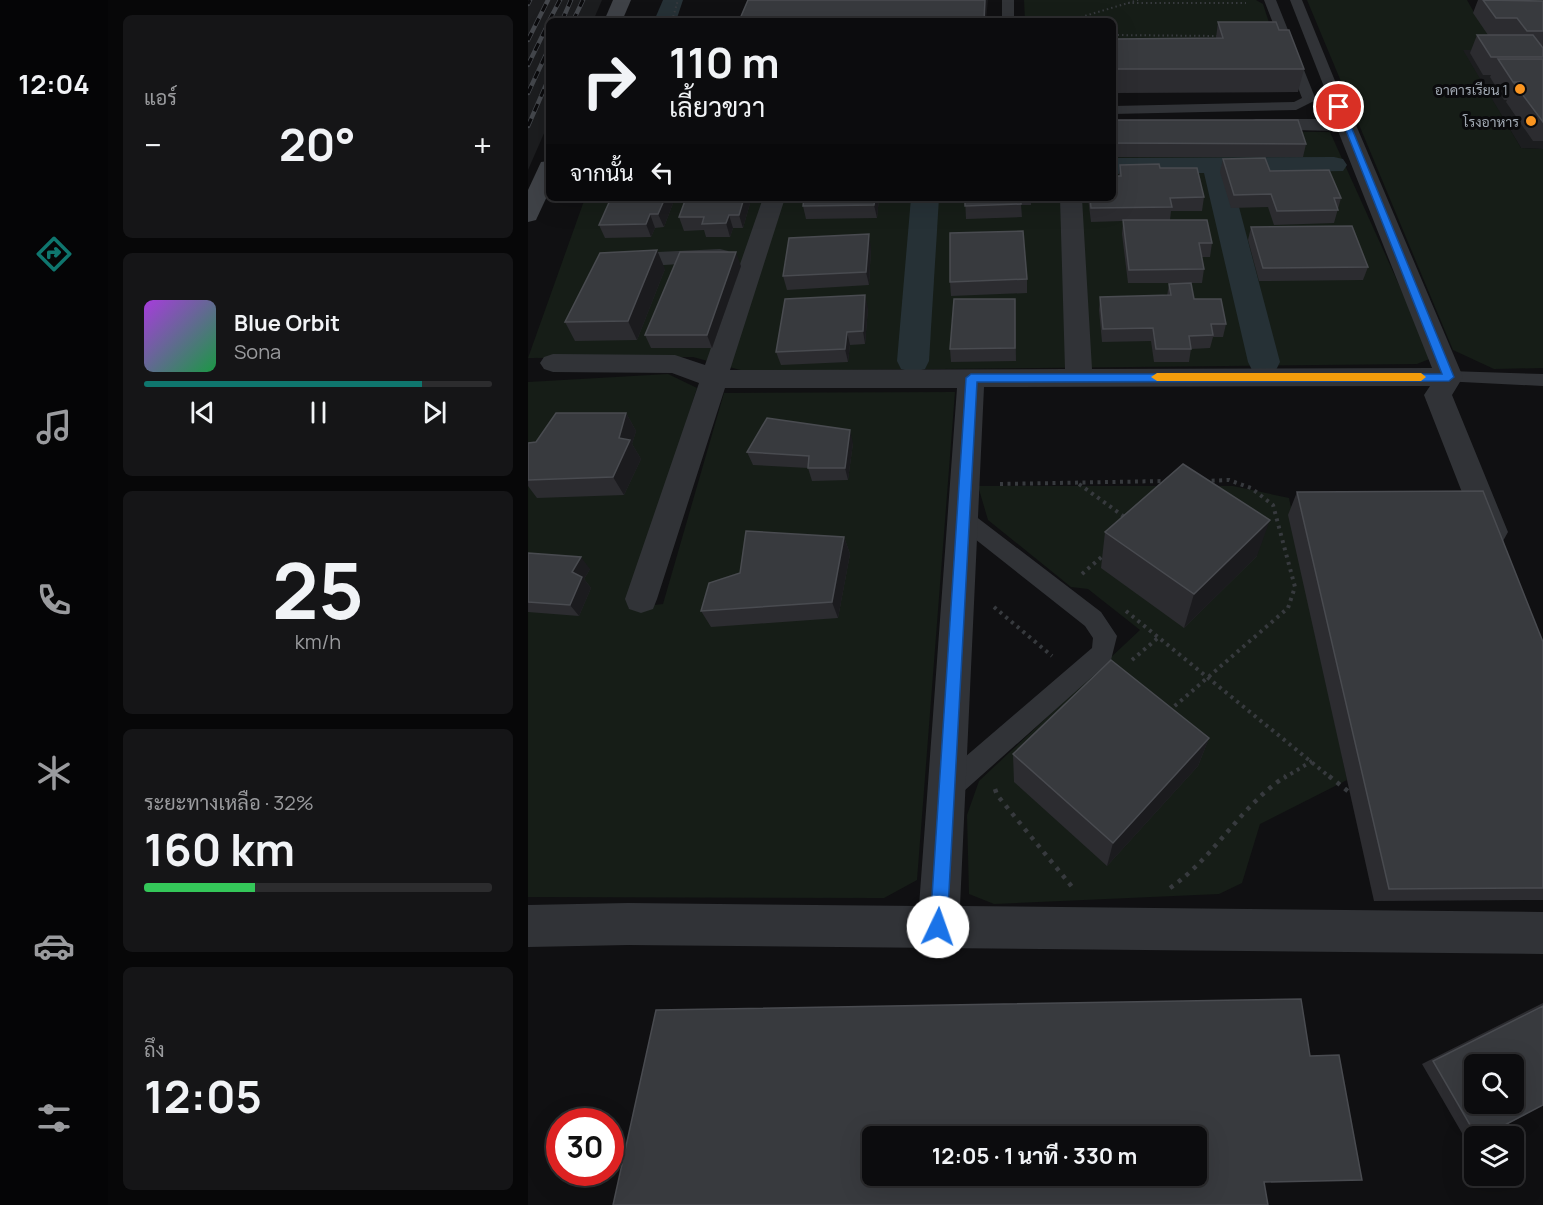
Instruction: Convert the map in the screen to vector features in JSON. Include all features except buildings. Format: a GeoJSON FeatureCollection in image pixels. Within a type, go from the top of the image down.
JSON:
{"type":"FeatureCollection","features":[{"type":"Feature","properties":{"kind":"street"},"geometry":{"type":"LineString","coordinates":[[613,18],[622,0]]}},
{"type":"Feature","properties":{"kind":"street"},"geometry":{"type":"LineString","coordinates":[[1116,124],[1346,125],[1449,377]]}},
{"type":"Feature","properties":{"kind":"street"},"geometry":{"type":"LineString","coordinates":[[528,215],[546,174]]}},
{"type":"Feature","properties":{"kind":"street"},"geometry":{"type":"LineString","coordinates":[[641,599],[773,201]]}},
{"type":"Feature","properties":{"kind":"street"},"geometry":{"type":"LineString","coordinates":[[1071,201],[1079,377]]}},
{"type":"Feature","properties":{"kind":"street"},"geometry":{"type":"LineString","coordinates":[[608,262],[755,254]]}},
{"type":"Feature","properties":{"kind":"street"},"geometry":{"type":"LineString","coordinates":[[554,363],[675,364],[714,379],[1449,377]]}},
{"type":"Feature","properties":{"kind":"street"},"geometry":{"type":"LineString","coordinates":[[1449,377],[1438,395],[1500,552]]}},
{"type":"Feature","properties":{"kind":"street"},"geometry":{"type":"LineString","coordinates":[[938,927],[971,378]]}},
{"type":"Feature","properties":{"kind":"street"},"geometry":{"type":"LineString","coordinates":[[528,926],[938,927],[1543,933]]}},
{"type":"Feature","properties":{"kind":"lane"},"geometry":{"type":"LineString","coordinates":[[1008,0],[1008,18]]}},
{"type":"Feature","properties":{"kind":"lane"},"geometry":{"type":"LineString","coordinates":[[1116,110],[1304,104],[1309,99],[1274,5],[1270,0]]}},
{"type":"Feature","properties":{"kind":"lane"},"geometry":{"type":"LineString","coordinates":[[1296,0],[1346,125]]}},
{"type":"Feature","properties":{"kind":"lane"},"geometry":{"type":"LineString","coordinates":[[1449,377],[1543,380]]}},
{"type":"Feature","properties":{"kind":"lane"},"geometry":{"type":"LineString","coordinates":[[946,790],[1103,653],[1105,636],[1093,619],[963,518]]}},
{"type":"Feature","properties":{"kind":"path"},"geometry":{"type":"LineString","coordinates":[[673,18],[678,0]]}},
{"type":"Feature","properties":{"kind":"path"},"geometry":{"type":"LineString","coordinates":[[1078,18],[1138,0]]}},
{"type":"Feature","properties":{"kind":"path"},"geometry":{"type":"LineString","coordinates":[[1128,3],[1248,3]]}},
{"type":"Feature","properties":{"kind":"path"},"geometry":{"type":"LineString","coordinates":[[1116,35],[1227,36]]}},
{"type":"Feature","properties":{"kind":"path"},"geometry":{"type":"LineString","coordinates":[[967,456],[990,471],[993,484],[1176,481]]}},
{"type":"Feature","properties":{"kind":"path"},"geometry":{"type":"LineString","coordinates":[[1163,716],[1288,608],[1295,587],[1274,505],[1251,488],[1229,480],[1198,481]]}},
{"type":"Feature","properties":{"kind":"path"},"geometry":{"type":"LineString","coordinates":[[1078,483],[1128,519]]}},
{"type":"Feature","properties":{"kind":"path"},"geometry":{"type":"LineString","coordinates":[[1081,574],[1113,546]]}},
{"type":"Feature","properties":{"kind":"path"},"geometry":{"type":"LineString","coordinates":[[1075,569],[1090,581]]}},
{"type":"Feature","properties":{"kind":"path"},"geometry":{"type":"LineString","coordinates":[[959,577],[1076,676]]}},
{"type":"Feature","properties":{"kind":"path"},"geometry":{"type":"LineString","coordinates":[[1124,609],[1349,792]]}},
{"type":"Feature","properties":{"kind":"path"},"geometry":{"type":"LineString","coordinates":[[1124,668],[1159,637]]}},
{"type":"Feature","properties":{"kind":"path"},"geometry":{"type":"LineString","coordinates":[[1167,890],[1182,881],[1219,844],[1252,802],[1277,781],[1312,761]]}},
{"type":"Feature","properties":{"kind":"path"},"geometry":{"type":"LineString","coordinates":[[994,783],[997,795],[1077,893]]}},
{"type":"Feature","properties":{"kind":"shaded area"},"geometry":{"type":"Polygon","coordinates":[[[528,0],[602,0],[594,18],[546,18],[546,129],[528,170],[528,0]]]}},
{"type":"Feature","properties":{"kind":"shaded area"},"geometry":{"type":"Polygon","coordinates":[[[1024,0],[1256,0],[1263,4],[1274,38],[1116,39],[1116,18],[1025,18],[1024,0]]]}},
{"type":"Feature","properties":{"kind":"shaded area"},"geometry":{"type":"Polygon","coordinates":[[[1307,0],[1467,0],[1479,21],[1503,0],[1543,0],[1543,50],[1463,50],[1521,148],[1543,149],[1543,368],[1494,369],[1453,350],[1307,0]]]}},
{"type":"Feature","properties":{"kind":"shaded area"},"geometry":{"type":"Polygon","coordinates":[[[1462,50],[1543,50],[1543,149],[1521,148],[1462,50]]]}},
{"type":"Feature","properties":{"kind":"shaded area"},"geometry":{"type":"Polygon","coordinates":[[[1116,130],[1330,132],[1432,358],[1417,364],[744,371],[693,357],[528,358],[584,201],[1116,201],[1116,130]]]}},
{"type":"Feature","properties":{"kind":"shaded area"},"geometry":{"type":"Polygon","coordinates":[[[668,374],[697,388],[628,608],[663,604],[724,393],[955,392],[917,880],[884,898],[528,897],[528,382],[668,374]]]}},
{"type":"Feature","properties":{"kind":"shaded area"},"geometry":{"type":"Polygon","coordinates":[[[978,486],[1233,486],[1289,498],[1347,780],[1260,824],[1242,883],[1219,894],[994,904],[969,894],[967,815],[979,781],[1140,630],[1088,589],[1071,587],[988,520],[978,486]]]}},
{"type":"Feature","properties":{"kind":"waterway"},"geometry":{"type":"LineString","coordinates":[[666,18],[673,0]]}},
{"type":"Feature","properties":{"kind":"waterway"},"geometry":{"type":"LineString","coordinates":[[1116,166],[1334,165]]}},
{"type":"Feature","properties":{"kind":"waterway"},"geometry":{"type":"LineString","coordinates":[[1215,166],[1264,362]]}},
{"type":"Feature","properties":{"kind":"waterway"},"geometry":{"type":"LineString","coordinates":[[913,361],[925,201]]}},
{"type":"Feature","properties":{"kind":"railway"},"geometry":{"type":"LineString","coordinates":[[528,4],[530,0]]}},
{"type":"Feature","properties":{"kind":"railway"},"geometry":{"type":"LineString","coordinates":[[528,40],[548,0]]}},
{"type":"Feature","properties":{"kind":"railway"},"geometry":{"type":"LineString","coordinates":[[551,18],[560,0]]}},
{"type":"Feature","properties":{"kind":"railway"},"geometry":{"type":"LineString","coordinates":[[563,18],[571,0]]}},
{"type":"Feature","properties":{"kind":"railway"},"geometry":{"type":"LineString","coordinates":[[574,18],[583,0]]}},
{"type":"Feature","properties":{"kind":"railway"},"geometry":{"type":"LineString","coordinates":[[528,65],[546,28]]}},
{"type":"Feature","properties":{"kind":"railway"},"geometry":{"type":"LineString","coordinates":[[528,93],[546,54]]}},
{"type":"Feature","properties":{"kind":"railway"},"geometry":{"type":"LineString","coordinates":[[528,126],[546,85]]}},
{"type":"Feature","properties":{"kind":"slow traffic"},"geometry":{"type":"LineString","coordinates":[[1157,377],[1421,377]]}},
{"type":"Feature","properties":{"kind":"place","name":"อาคารเรียน 1"},"geometry":{"type":"Point","coordinates":[1520,89]}},
{"type":"Feature","properties":{"kind":"place","name":"โรงอาหาร"},"geometry":{"type":"Point","coordinates":[1531,121]}},
{"type":"Feature","properties":{"kind":"route"},"geometry":{"type":"LineString","coordinates":[[938,927],[971,378],[1449,377],[1339,107]]}}]}
